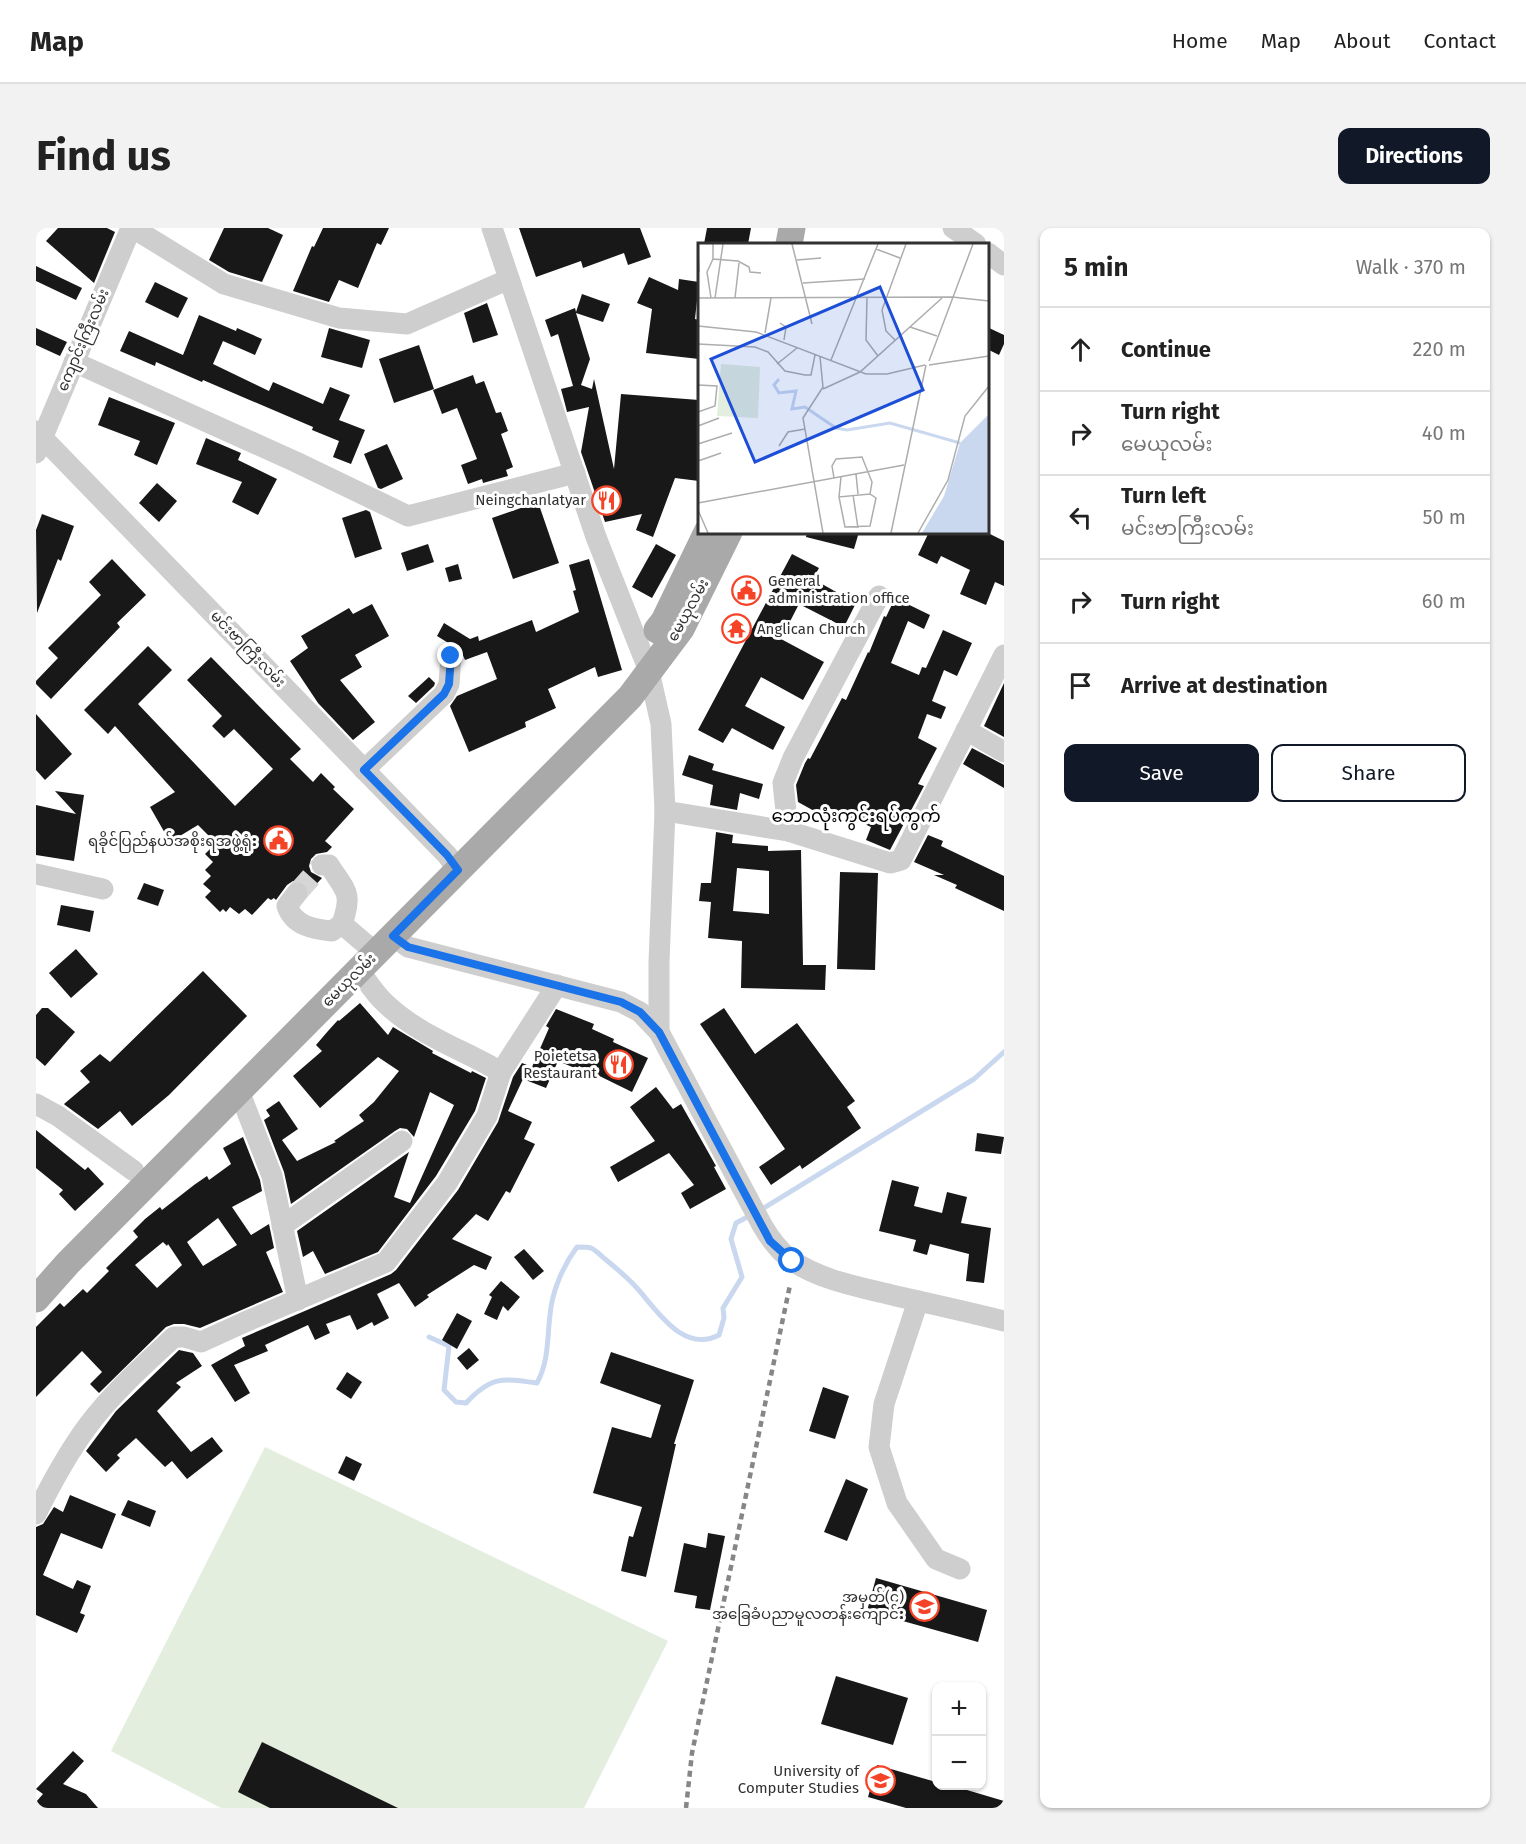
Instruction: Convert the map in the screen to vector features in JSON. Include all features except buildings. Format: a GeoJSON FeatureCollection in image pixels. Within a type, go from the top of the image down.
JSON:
{"type":"FeatureCollection","features":[{"type":"Feature","properties":{"kind":"main road"},"geometry":{"type":"LineString","coordinates":[[770,243],[773,228]]}},
{"type":"Feature","properties":{"kind":"main road"},"geometry":{"type":"LineString","coordinates":[[789,243],[792,228]]}},
{"type":"Feature","properties":{"kind":"main road","name":"မေယုလမ်း"},"geometry":{"type":"LineString","coordinates":[[645,662],[706,534]]}},
{"type":"Feature","properties":{"kind":"main road","name":"မေယုလမ်း"},"geometry":{"type":"LineString","coordinates":[[36,1272],[134,1171],[453,863],[617,684],[681,629],[728,534]]}},
{"type":"Feature","properties":{"kind":"main road","name":"မေယုလမ်း"},"geometry":{"type":"LineString","coordinates":[[36,1299],[68,1263],[239,1091],[367,945]]}},
{"type":"Feature","properties":{"kind":"street"},"geometry":{"type":"LineString","coordinates":[[132,228],[224,284],[339,318],[407,324],[509,279]]}},
{"type":"Feature","properties":{"kind":"street","name":"ကျောင်းကြီးလမ်း"},"geometry":{"type":"LineString","coordinates":[[38,440],[132,228]]}},
{"type":"Feature","properties":{"kind":"street"},"geometry":{"type":"LineString","coordinates":[[492,228],[596,537],[645,662],[661,724],[665,811],[659,962],[659,1032]]}},
{"type":"Feature","properties":{"kind":"street"},"geometry":{"type":"LineString","coordinates":[[953,228],[975,243]]}},
{"type":"Feature","properties":{"kind":"street"},"geometry":{"type":"LineString","coordinates":[[989,254],[1004,265]]}},
{"type":"Feature","properties":{"kind":"street"},"geometry":{"type":"LineString","coordinates":[[74,362],[296,462],[408,516],[575,473]]}},
{"type":"Feature","properties":{"kind":"street","name":"မင်းဗာကြီးလမ်း"},"geometry":{"type":"LineString","coordinates":[[38,440],[453,863]]}},
{"type":"Feature","properties":{"kind":"street"},"geometry":{"type":"LineString","coordinates":[[788,831],[783,783],[786,775],[879,596]]}},
{"type":"Feature","properties":{"kind":"street"},"geometry":{"type":"LineString","coordinates":[[665,811],[788,831],[890,863],[901,860],[1004,655]]}},
{"type":"Feature","properties":{"kind":"street"},"geometry":{"type":"LineString","coordinates":[[364,770],[444,694],[449,684],[451,656]]}},
{"type":"Feature","properties":{"kind":"street"},"geometry":{"type":"LineString","coordinates":[[966,730],[1004,752]]}},
{"type":"Feature","properties":{"kind":"street"},"geometry":{"type":"LineString","coordinates":[[322,865],[329,865],[345,890],[367,945],[384,1003],[429,1036],[478,1058],[501,1072]]}},
{"type":"Feature","properties":{"kind":"street"},"geometry":{"type":"LineString","coordinates":[[36,874],[103,889]]}},
{"type":"Feature","properties":{"kind":"street"},"geometry":{"type":"LineString","coordinates":[[297,893],[287,906],[290,914],[306,927],[332,931],[367,945],[408,947],[621,1002],[640,1012],[659,1032],[770,1241],[792,1261],[817,1274],[848,1284],[1004,1321]]}},
{"type":"Feature","properties":{"kind":"street"},"geometry":{"type":"LineString","coordinates":[[36,1514],[60,1467],[88,1425],[139,1370],[174,1337],[184,1337],[201,1342],[386,1262],[447,1183],[487,1116],[501,1072],[557,985]]}},
{"type":"Feature","properties":{"kind":"street"},"geometry":{"type":"LineString","coordinates":[[239,1091],[272,1176],[298,1300]]}},
{"type":"Feature","properties":{"kind":"street"},"geometry":{"type":"LineString","coordinates":[[36,1104],[58,1116],[134,1171]]}},
{"type":"Feature","properties":{"kind":"street"},"geometry":{"type":"LineString","coordinates":[[282,1226],[402,1141]]}},
{"type":"Feature","properties":{"kind":"street"},"geometry":{"type":"LineString","coordinates":[[918,1301],[884,1404],[879,1447],[897,1503],[936,1558],[960,1569]]}},
{"type":"Feature","properties":{"kind":"green space"},"geometry":{"type":"Polygon","coordinates":[[[265,1447],[668,1641],[584,1808],[221,1808],[111,1751],[265,1447]]]}},
{"type":"Feature","properties":{"kind":"waterway"},"geometry":{"type":"LineString","coordinates":[[759,1211],[974,1079],[1004,1052]]}},
{"type":"Feature","properties":{"kind":"waterway"},"geometry":{"type":"LineString","coordinates":[[429,1337],[449,1346],[444,1390],[456,1402],[466,1403],[490,1383],[498,1381],[515,1380],[537,1383],[546,1358],[551,1306],[556,1288],[567,1262],[577,1247],[591,1248],[597,1252],[629,1280],[662,1317],[682,1334],[694,1339],[706,1339],[719,1335],[724,1318],[723,1308],[742,1277],[731,1239],[736,1223],[751,1215]]}},
{"type":"Feature","properties":{"kind":"tunnel"},"geometry":{"type":"LineString","coordinates":[[297,893],[322,865]]}},
{"type":"Feature","properties":{"kind":"railway"},"geometry":{"type":"LineString","coordinates":[[686,1808],[692,1753],[790,1285]]}},
{"type":"Feature","properties":{"kind":"place","name":"Neingchanlatyar"},"geometry":{"type":"Point","coordinates":[607,500]}},
{"type":"Feature","properties":{"kind":"place","name":"General administration office"},"geometry":{"type":"Point","coordinates":[747,590]}},
{"type":"Feature","properties":{"kind":"place","name":"Anglican Church"},"geometry":{"type":"Point","coordinates":[736,629]}},
{"type":"Feature","properties":{"kind":"place","name":"ရခိုင်ပြည်နယ်အစိုးရအဖွဲ့ရုံး"},"geometry":{"type":"Point","coordinates":[278,841]}},
{"type":"Feature","properties":{"kind":"place","name":"Poietetsa Restaurant"},"geometry":{"type":"Point","coordinates":[618,1065]}},
{"type":"Feature","properties":{"kind":"place","name":"အမှတ်(၄) အခြေခံပညာမူလတန်းကျောင်း"},"geometry":{"type":"Point","coordinates":[925,1606]}},
{"type":"Feature","properties":{"kind":"place","name":"University of Computer Studies"},"geometry":{"type":"Point","coordinates":[880,1780]}},
{"type":"Feature","properties":{"kind":"district","name":"ဘောလုံးကွင်းရပ်ကွက်"},"geometry":{"type":"Point","coordinates":[856,816]}},
{"type":"Feature","properties":{"kind":"route"},"geometry":{"type":"LineString","coordinates":[[451,656],[449,684],[444,694],[364,770],[447,855],[458,870],[393,936],[408,947],[621,1002],[640,1012],[659,1032],[770,1241],[792,1261]]}}]}
